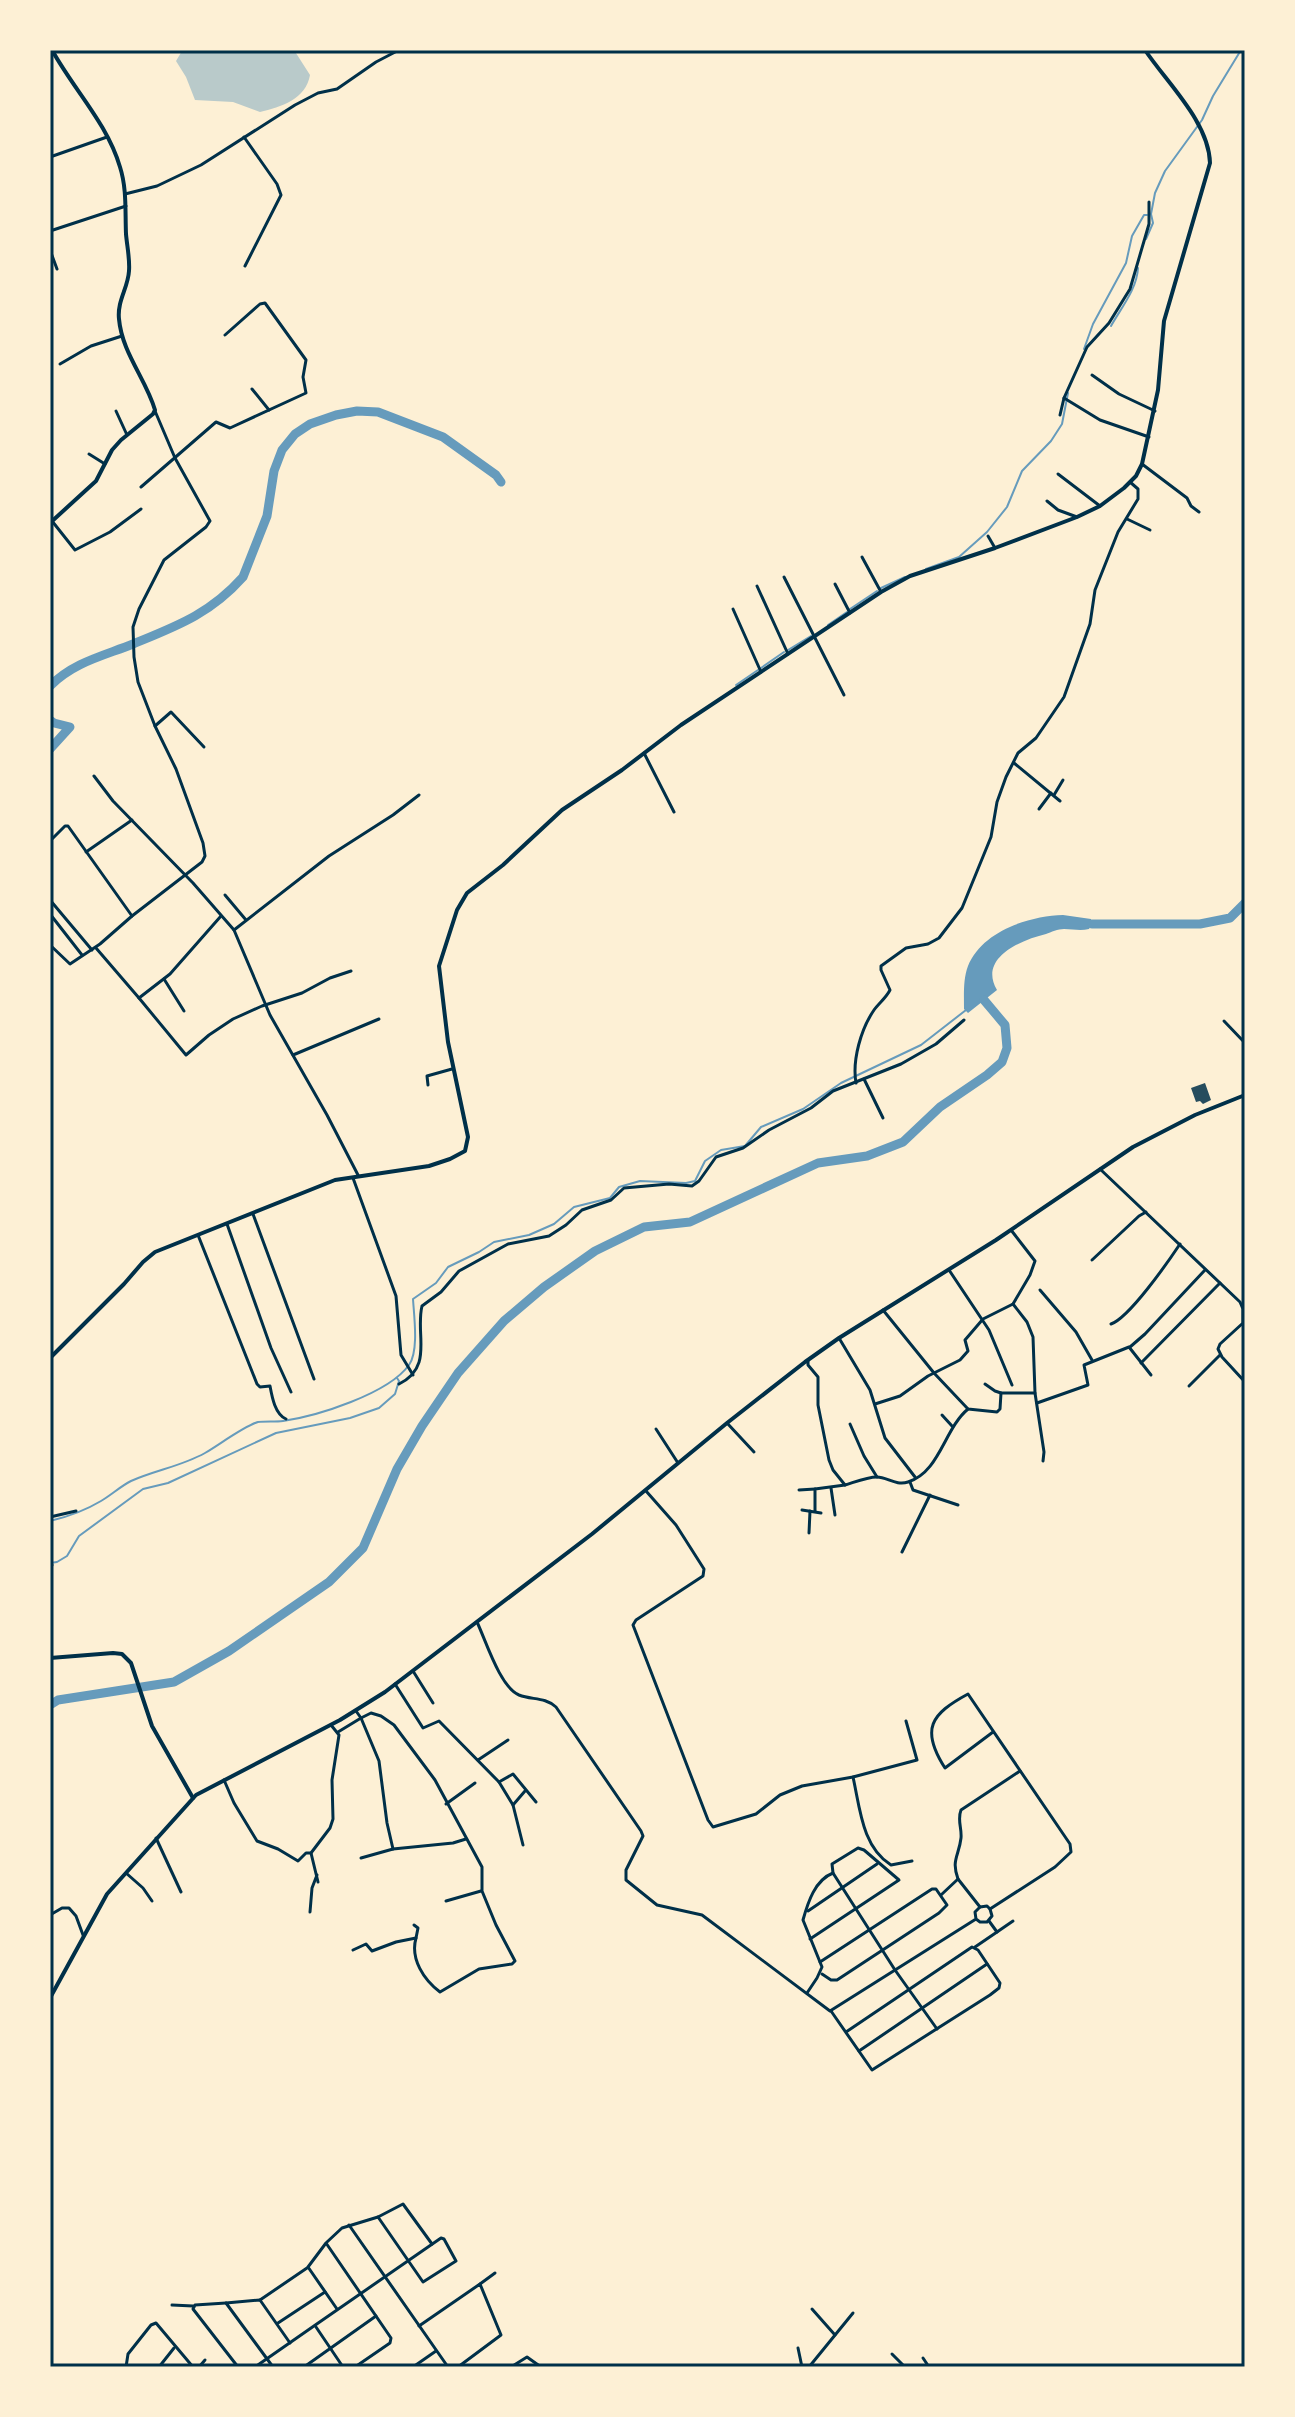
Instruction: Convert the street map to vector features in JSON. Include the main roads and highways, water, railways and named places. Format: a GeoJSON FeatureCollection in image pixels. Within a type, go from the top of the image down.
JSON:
{"type":"FeatureCollection","features":[{"type":"Feature","properties":{"kind":"water"},"geometry":{"type":"Polygon","coordinates":[[[1063,915],[1091,919],[1092,924],[1089,929],[1059,930],[1014,946],[1005,952],[993,969],[997,990],[968,1013],[964,1009],[966,971],[984,943],[1022,922],[1063,915]]]}},
{"type":"Feature","properties":{"kind":"waterway"},"geometry":{"type":"LineString","coordinates":[[1146,239],[1153,223],[1151,214],[1155,193],[1165,171],[1202,120],[1241,50]]}},
{"type":"Feature","properties":{"kind":"waterway"},"geometry":{"type":"LineString","coordinates":[[1084,349],[1093,324],[1126,263],[1132,236],[1144,215],[1147,215]]}},
{"type":"Feature","properties":{"kind":"waterway"},"geometry":{"type":"LineString","coordinates":[[1111,326],[1132,291],[1138,268]]}},
{"type":"Feature","properties":{"kind":"waterway"},"geometry":{"type":"LineString","coordinates":[[926,569],[959,557],[987,532],[1007,507],[1022,471],[1051,441],[1062,424],[1068,393]]}},
{"type":"Feature","properties":{"kind":"waterway"},"geometry":{"type":"LineString","coordinates":[[50,686],[89,660],[192,618],[231,590],[243,577],[267,516],[274,471],[282,450],[295,434],[310,424],[357,411],[378,412],[443,437],[496,475],[501,482]]}},
{"type":"Feature","properties":{"kind":"waterway"},"geometry":{"type":"LineString","coordinates":[[881,588],[905,577]]}},
{"type":"Feature","properties":{"kind":"waterway"},"geometry":{"type":"LineString","coordinates":[[850,609],[877,591]]}},
{"type":"Feature","properties":{"kind":"waterway"},"geometry":{"type":"LineString","coordinates":[[828,625],[847,612]]}},
{"type":"Feature","properties":{"kind":"waterway"},"geometry":{"type":"LineString","coordinates":[[788,650],[811,636]]}},
{"type":"Feature","properties":{"kind":"waterway"},"geometry":{"type":"LineString","coordinates":[[761,668],[784,652]]}},
{"type":"Feature","properties":{"kind":"waterway"},"geometry":{"type":"LineString","coordinates":[[736,685],[758,670]]}},
{"type":"Feature","properties":{"kind":"waterway"},"geometry":{"type":"LineString","coordinates":[[50,720],[70,727],[50,749]]}},
{"type":"Feature","properties":{"kind":"waterway"},"geometry":{"type":"LineString","coordinates":[[1092,924],[1200,924],[1230,918],[1245,903]]}},
{"type":"Feature","properties":{"kind":"waterway"},"geometry":{"type":"LineString","coordinates":[[50,1705],[58,1700],[174,1682],[229,1651],[329,1582],[363,1548],[397,1469],[422,1426],[458,1373],[504,1321],[544,1287],[595,1251],[644,1227],[690,1222],[818,1163],[867,1156],[903,1142],[940,1107],[1002,1062],[1007,1048],[1005,1025],[984,1000]]}},
{"type":"Feature","properties":{"kind":"waterway"},"geometry":{"type":"LineString","coordinates":[[50,1521],[89,1507],[131,1481],[211,1450],[252,1424],[314,1414],[369,1394],[399,1376],[409,1365],[414,1351],[413,1299],[436,1283],[448,1267],[494,1242],[529,1235],[554,1224],[574,1207],[610,1198],[619,1187],[640,1181],[695,1181],[705,1161],[721,1150],[745,1146],[761,1127],[803,1109],[841,1083],[921,1045],[966,1010]]}},
{"type":"Feature","properties":{"kind":"waterway"},"geometry":{"type":"LineString","coordinates":[[50,1563],[67,1556],[79,1536],[143,1489],[168,1483],[276,1433],[350,1418],[379,1408],[395,1394],[397,1378]]}}]}
